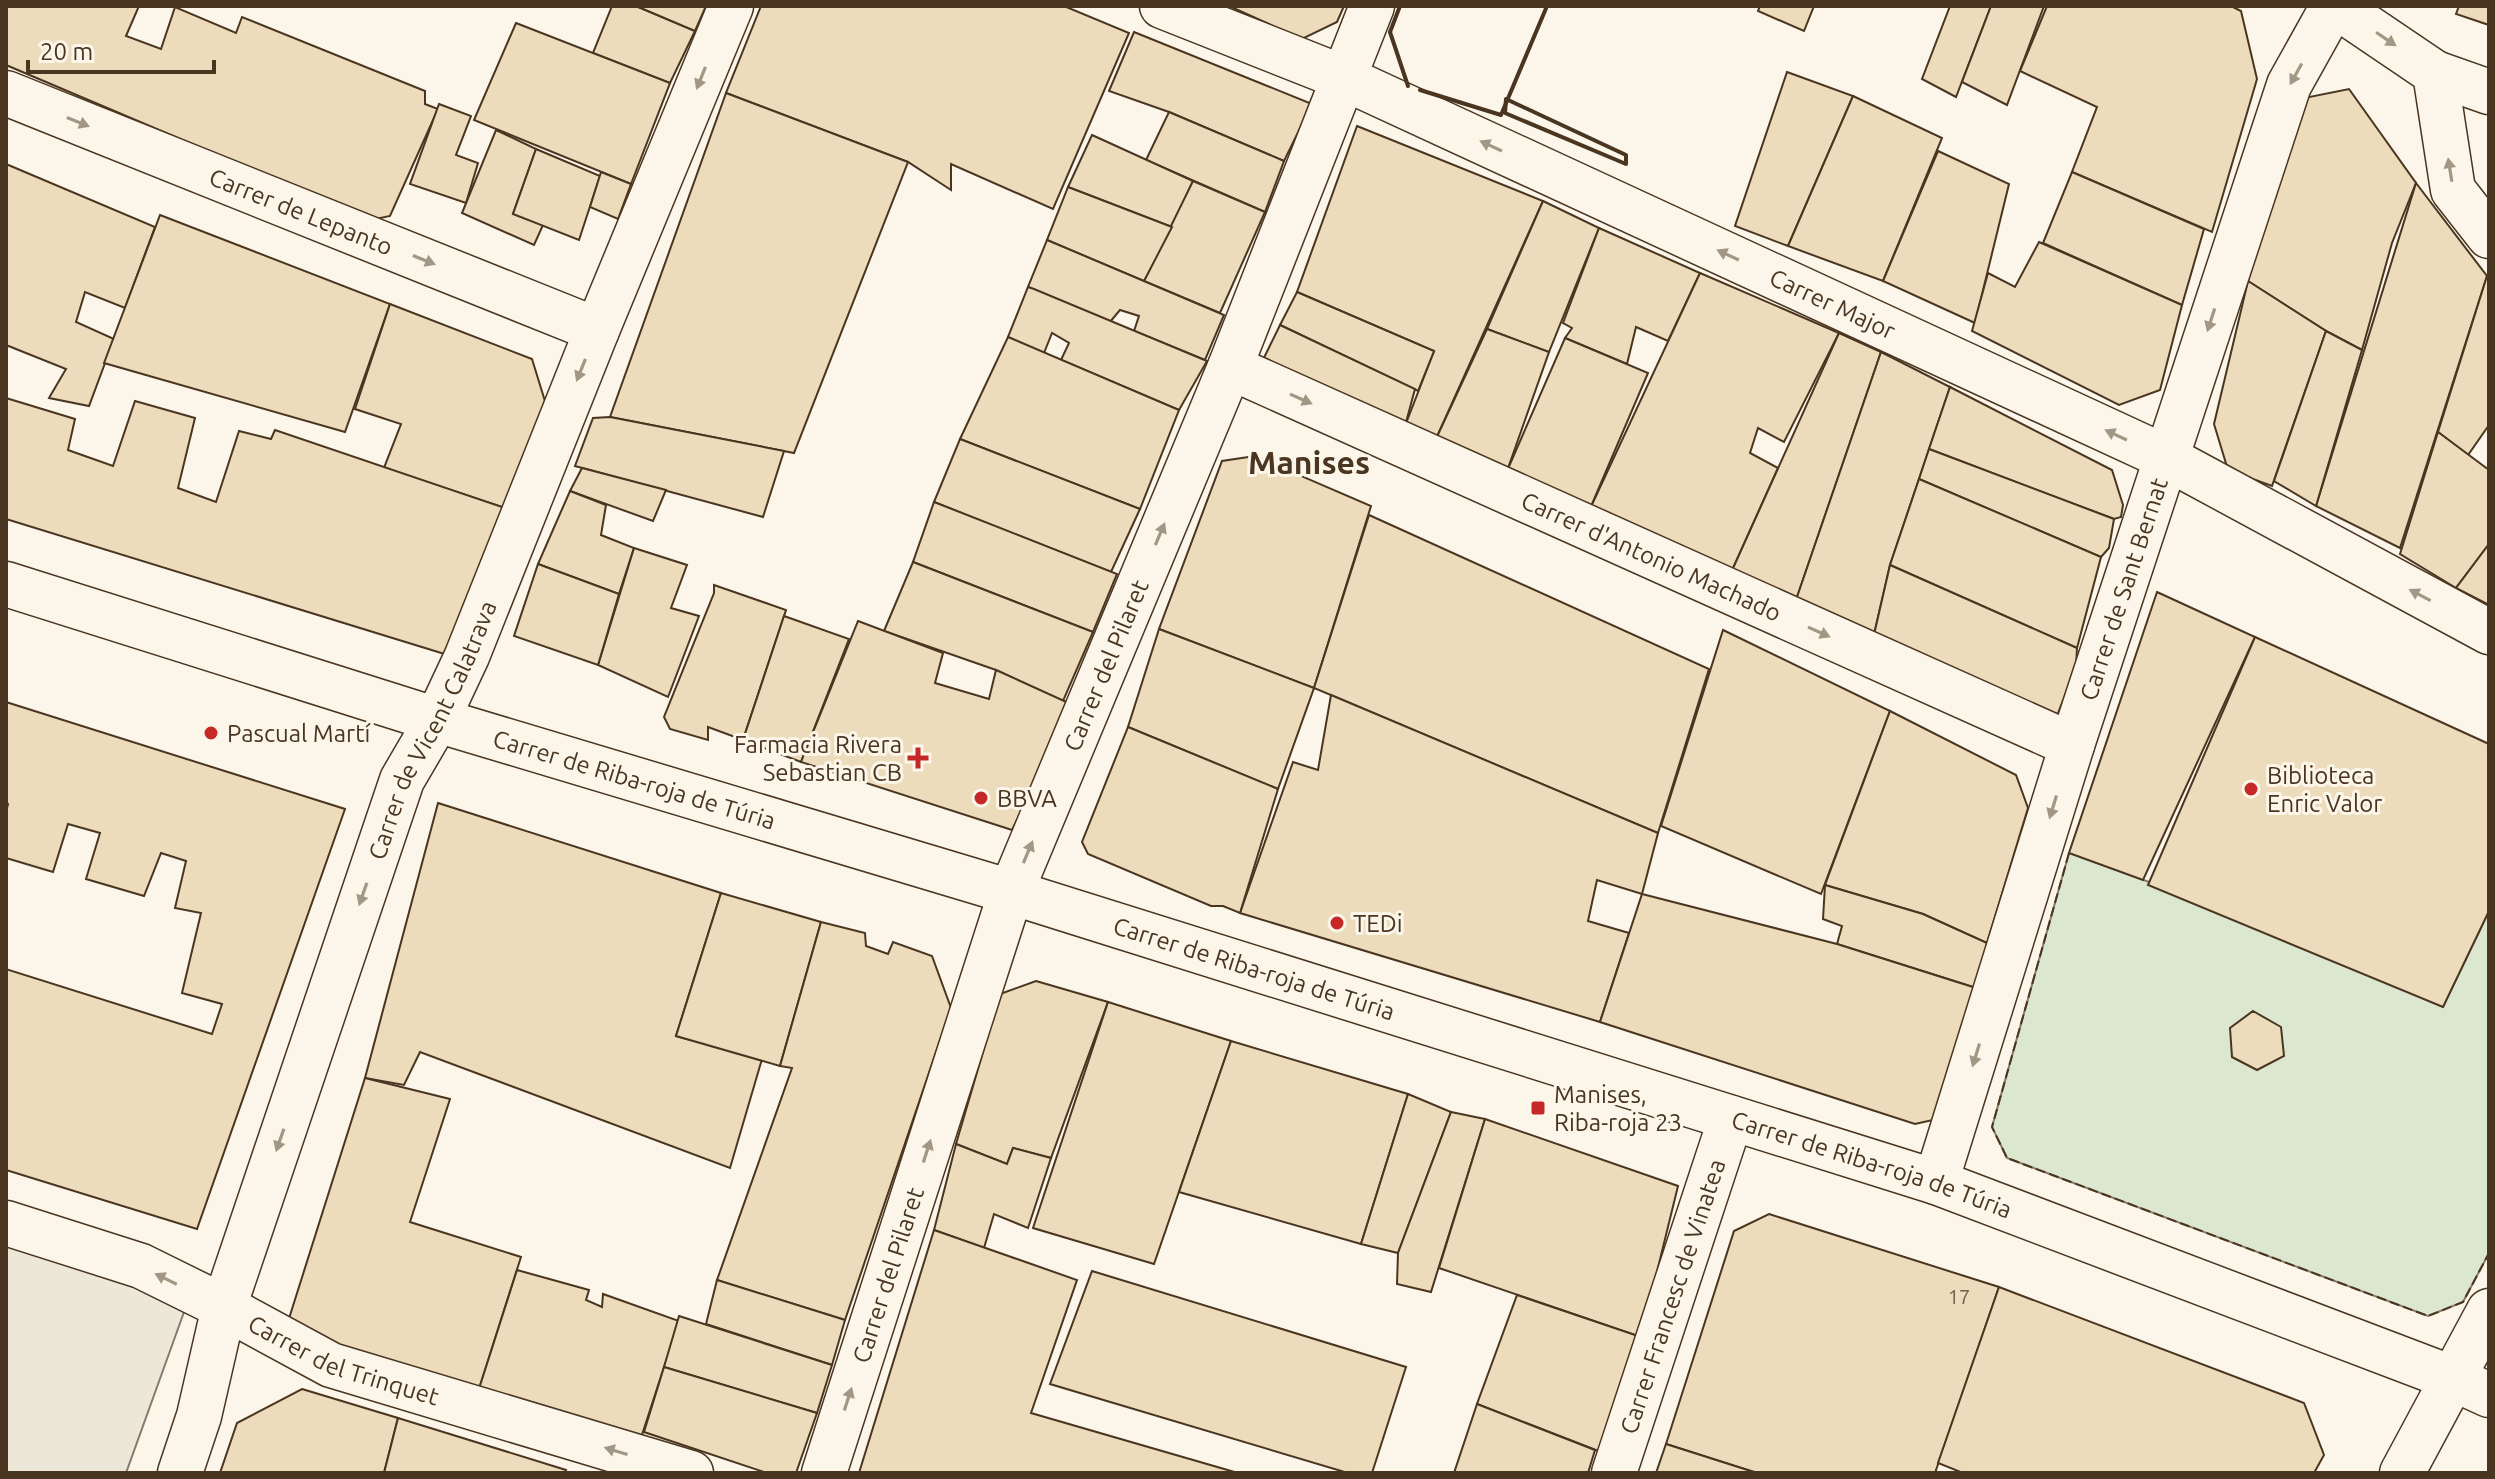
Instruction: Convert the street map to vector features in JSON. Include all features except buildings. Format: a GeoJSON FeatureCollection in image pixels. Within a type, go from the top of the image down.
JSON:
{"type":"FeatureCollection","features":[{"type":"Feature","properties":{"kind":"street","name":"Carrer de Vicent Calatrava"},"geometry":{"type":"LineString","coordinates":[[180,1473],[199,1416],[224,1307],[402,780],[437,720],[467,656],[731,6]]}},
{"type":"Feature","properties":{"kind":"street","name":"Carrer Major"},"geometry":{"type":"LineString","coordinates":[[1162,6],[1344,78],[2165,457],[2489,632]]}},
{"type":"Feature","properties":{"kind":"street","name":"Carrer del Pilaret"},"geometry":{"type":"LineString","coordinates":[[824,1473],[1011,892],[1230,367],[1372,6]]}},
{"type":"Feature","properties":{"kind":"street"},"geometry":{"type":"LineString","coordinates":[[2335,6],[2435,73],[2489,92]]}},
{"type":"Feature","properties":{"kind":"street","name":"Carrer de Sant Bernat"},"geometry":{"type":"LineString","coordinates":[[1936,1182],[2072,745],[2289,85],[2335,6]]}},
{"type":"Feature","properties":{"kind":"street"},"geometry":{"type":"LineString","coordinates":[[2435,73],[2453,190],[2489,236]]}},
{"type":"Feature","properties":{"kind":"street","name":"Carrer de Lepanto"},"geometry":{"type":"LineString","coordinates":[[6,93],[597,330]]}},
{"type":"Feature","properties":{"kind":"street","name":"Carrer d'Antonio Machado"},"geometry":{"type":"LineString","coordinates":[[1230,367],[2072,745]]}},
{"type":"Feature","properties":{"kind":"street","name":"Carrer de Riba-roja de Túria"},"geometry":{"type":"LineString","coordinates":[[6,584],[437,720],[1011,892],[1936,1182],[2471,1386]]}},
{"type":"Feature","properties":{"kind":"street","name":"Carrer Francesc de Vinatea"},"geometry":{"type":"LineString","coordinates":[[1614,1473],[1731,1118]]}},
{"type":"Feature","properties":{"kind":"street","name":"Carrer del Trinquet"},"geometry":{"type":"LineString","coordinates":[[6,1223],[141,1266],[331,1365],[691,1473]]}},
{"type":"Feature","properties":{"kind":"street"},"geometry":{"type":"LineString","coordinates":[[2402,1473],[2471,1386],[2489,1311]]}},
{"type":"Feature","properties":{"kind":"green space"},"geometry":{"type":"Polygon","coordinates":[[[2069,853],[2174,891],[2443,1007],[2489,911],[2489,1253],[2463,1302],[2428,1316],[2007,1158],[1992,1127],[2069,853]]]}},
{"type":"Feature","properties":{"kind":"shaded area"},"geometry":{"type":"Polygon","coordinates":[[[6,1241],[188,1301],[126,1473],[6,1473],[6,1241]]]}},
{"type":"Feature","properties":{"kind":"fence"},"geometry":{"type":"LineString","coordinates":[[2069,853],[1992,1127],[2007,1158],[2428,1316],[2463,1302],[2489,1253]]}},
{"type":"Feature","properties":{"kind":"wall"},"geometry":{"type":"LineString","coordinates":[[1400,6],[1390,32],[1408,86]]}},
{"type":"Feature","properties":{"kind":"wall"},"geometry":{"type":"LineString","coordinates":[[1420,90],[1501,115],[1547,6]]}},
{"type":"Feature","properties":{"kind":"wall"},"geometry":{"type":"LineString","coordinates":[[1506,99],[1626,155],[1626,164],[1505,113],[1506,99]]}},
{"type":"Feature","properties":{"kind":"place","name":"Pascual Martí"},"geometry":{"type":"Point","coordinates":[211,733]}},
{"type":"Feature","properties":{"kind":"place","name":"Farmacia Rivera Sebastian CB"},"geometry":{"type":"Point","coordinates":[918,758]}},
{"type":"Feature","properties":{"kind":"place","name":"Biblioteca Enric Valor"},"geometry":{"type":"Point","coordinates":[2251,789]}},
{"type":"Feature","properties":{"kind":"place","name":"BBVA"},"geometry":{"type":"Point","coordinates":[981,798]}},
{"type":"Feature","properties":{"kind":"place","name":"TEDi"},"geometry":{"type":"Point","coordinates":[1337,923]}},
{"type":"Feature","properties":{"kind":"place","name":"Manises, Riba-roja 23"},"geometry":{"type":"Point","coordinates":[1538,1108]}},
{"type":"Feature","properties":{"kind":"district","name":"Manises"},"geometry":{"type":"Point","coordinates":[1309,462]}}]}
